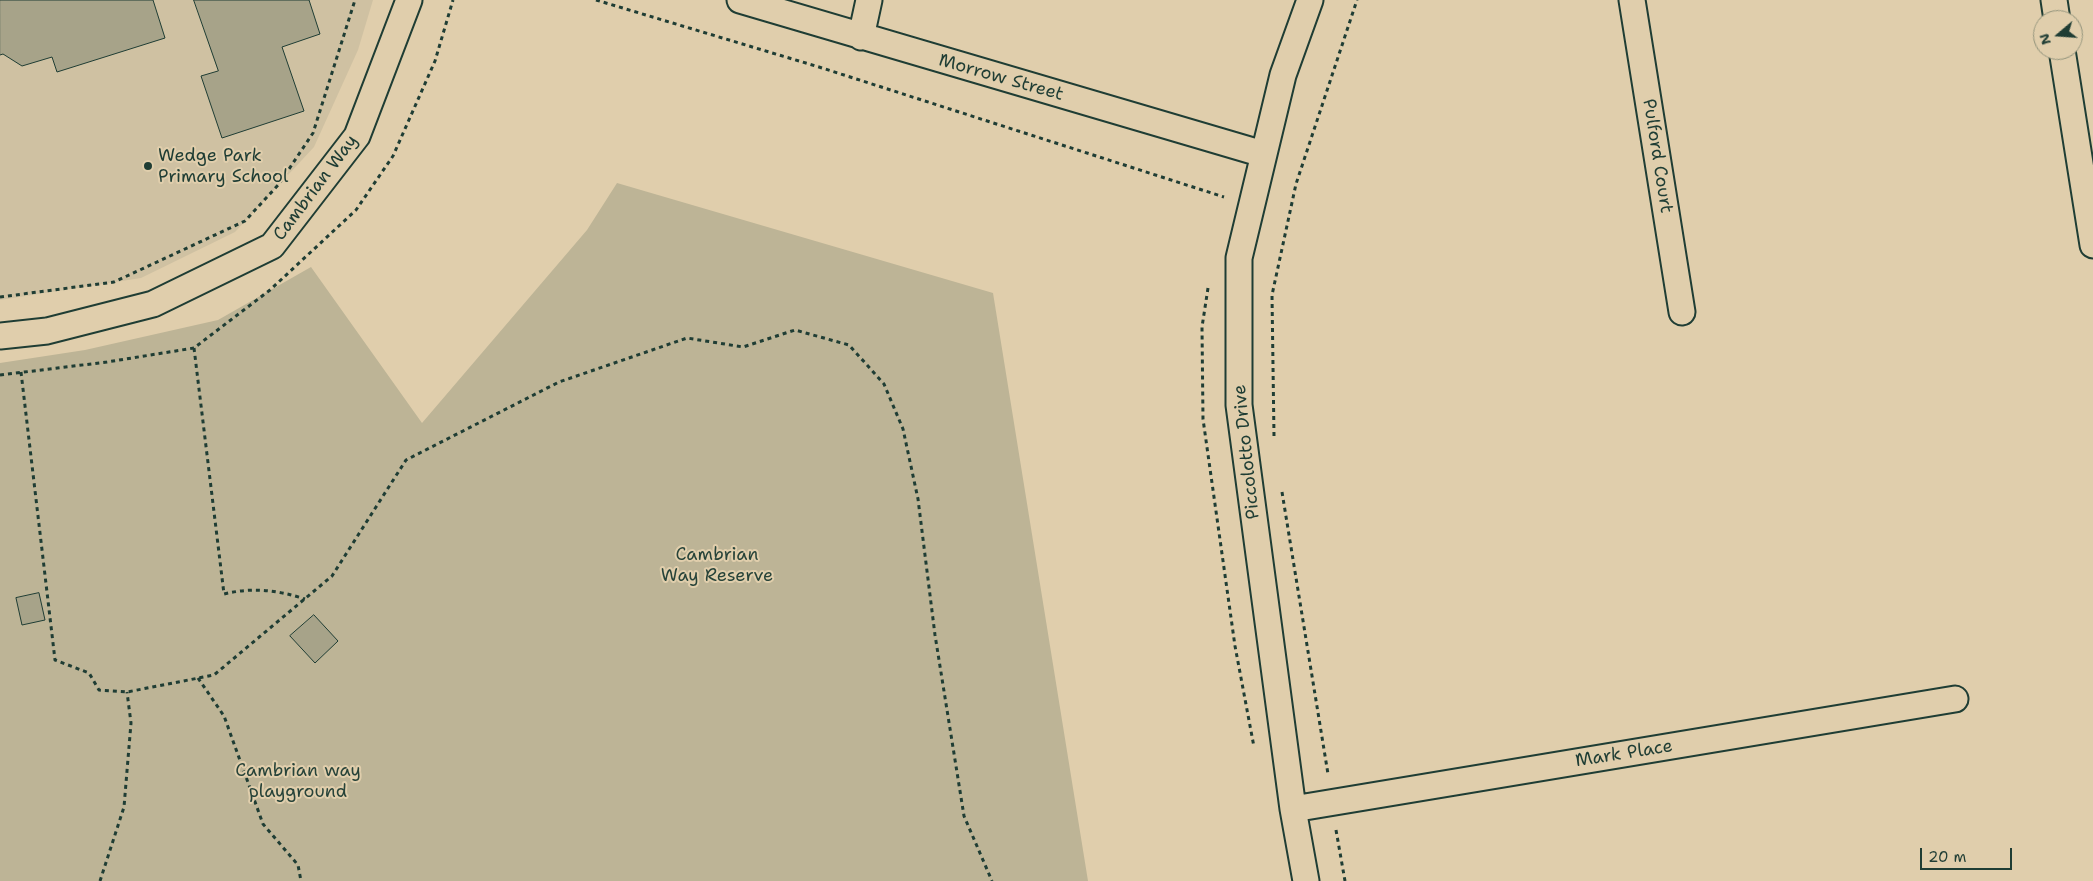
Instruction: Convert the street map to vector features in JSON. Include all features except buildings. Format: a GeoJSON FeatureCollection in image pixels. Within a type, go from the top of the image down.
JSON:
{"type":"FeatureCollection","features":[{"type":"Feature","properties":{"kind":"street","name":"Cambrian Way"},"geometry":{"type":"LineString","coordinates":[[0,336],[47,331],[153,304],[272,246],[357,136],[409,0]]}},
{"type":"Feature","properties":{"kind":"street","name":"Morrow Street"},"geometry":{"type":"LineString","coordinates":[[740,0],[1263,154]]}},
{"type":"Feature","properties":{"kind":"street"},"geometry":{"type":"LineString","coordinates":[[861,37],[869,0]]}},
{"type":"Feature","properties":{"kind":"street","name":"Piccolotto Drive"},"geometry":{"type":"LineString","coordinates":[[1306,881],[1293,809],[1239,405],[1239,258],[1283,75],[1310,0]]}},
{"type":"Feature","properties":{"kind":"street","name":"Pulford Court"},"geometry":{"type":"LineString","coordinates":[[1632,0],[1682,312]]}},
{"type":"Feature","properties":{"kind":"street"},"geometry":{"type":"LineString","coordinates":[[2064,60],[2093,245]]}},
{"type":"Feature","properties":{"kind":"street","name":"Mark Place"},"geometry":{"type":"LineString","coordinates":[[1293,809],[1954,699]]}},
{"type":"Feature","properties":{"kind":"path"},"geometry":{"type":"LineString","coordinates":[[0,297],[114,282],[245,221],[279,184],[313,134],[355,0]]}},
{"type":"Feature","properties":{"kind":"path"},"geometry":{"type":"LineString","coordinates":[[596,0],[819,67],[1224,197]]}},
{"type":"Feature","properties":{"kind":"path"},"geometry":{"type":"LineString","coordinates":[[1274,444],[1272,295],[1296,184],[1357,0]]}},
{"type":"Feature","properties":{"kind":"path"},"geometry":{"type":"LineString","coordinates":[[21,372],[55,660],[89,673],[99,690],[127,692],[214,675],[332,576],[406,460],[560,382],[687,338],[743,346],[795,330],[849,345],[884,384],[903,428],[918,499],[935,635],[964,816],[992,881]]}},
{"type":"Feature","properties":{"kind":"path"},"geometry":{"type":"LineString","coordinates":[[194,348],[224,594],[242,590],[276,590],[306,599]]}},
{"type":"Feature","properties":{"kind":"path"},"geometry":{"type":"LineString","coordinates":[[1280,483],[1345,881]]}},
{"type":"Feature","properties":{"kind":"path"},"geometry":{"type":"LineString","coordinates":[[198,678],[224,716],[263,824],[298,865],[301,881]]}},
{"type":"Feature","properties":{"kind":"path"},"geometry":{"type":"LineString","coordinates":[[100,881],[124,807],[131,723],[127,692]]}},
{"type":"Feature","properties":{"kind":"shaded area","name":"Wedge Park Primary School"},"geometry":{"type":"Polygon","coordinates":[[[0,0],[373,0],[358,50],[314,147],[235,232],[141,278],[0,300],[0,0]]]}},
{"type":"Feature","properties":{"kind":"green space","name":"Cambrian Way Reserve"},"geometry":{"type":"Polygon","coordinates":[[[617,183],[993,293],[1088,881],[0,881],[0,363],[85,350],[218,320],[311,267],[422,423],[587,230],[617,183]]]}},
{"type":"Feature","properties":{"kind":"place","name":"Wedge Park Primary School"},"geometry":{"type":"Point","coordinates":[148,166]}},
{"type":"Feature","properties":{"kind":"park label","name":"Cambrian way playground"},"geometry":{"type":"Point","coordinates":[298,781]}}]}
